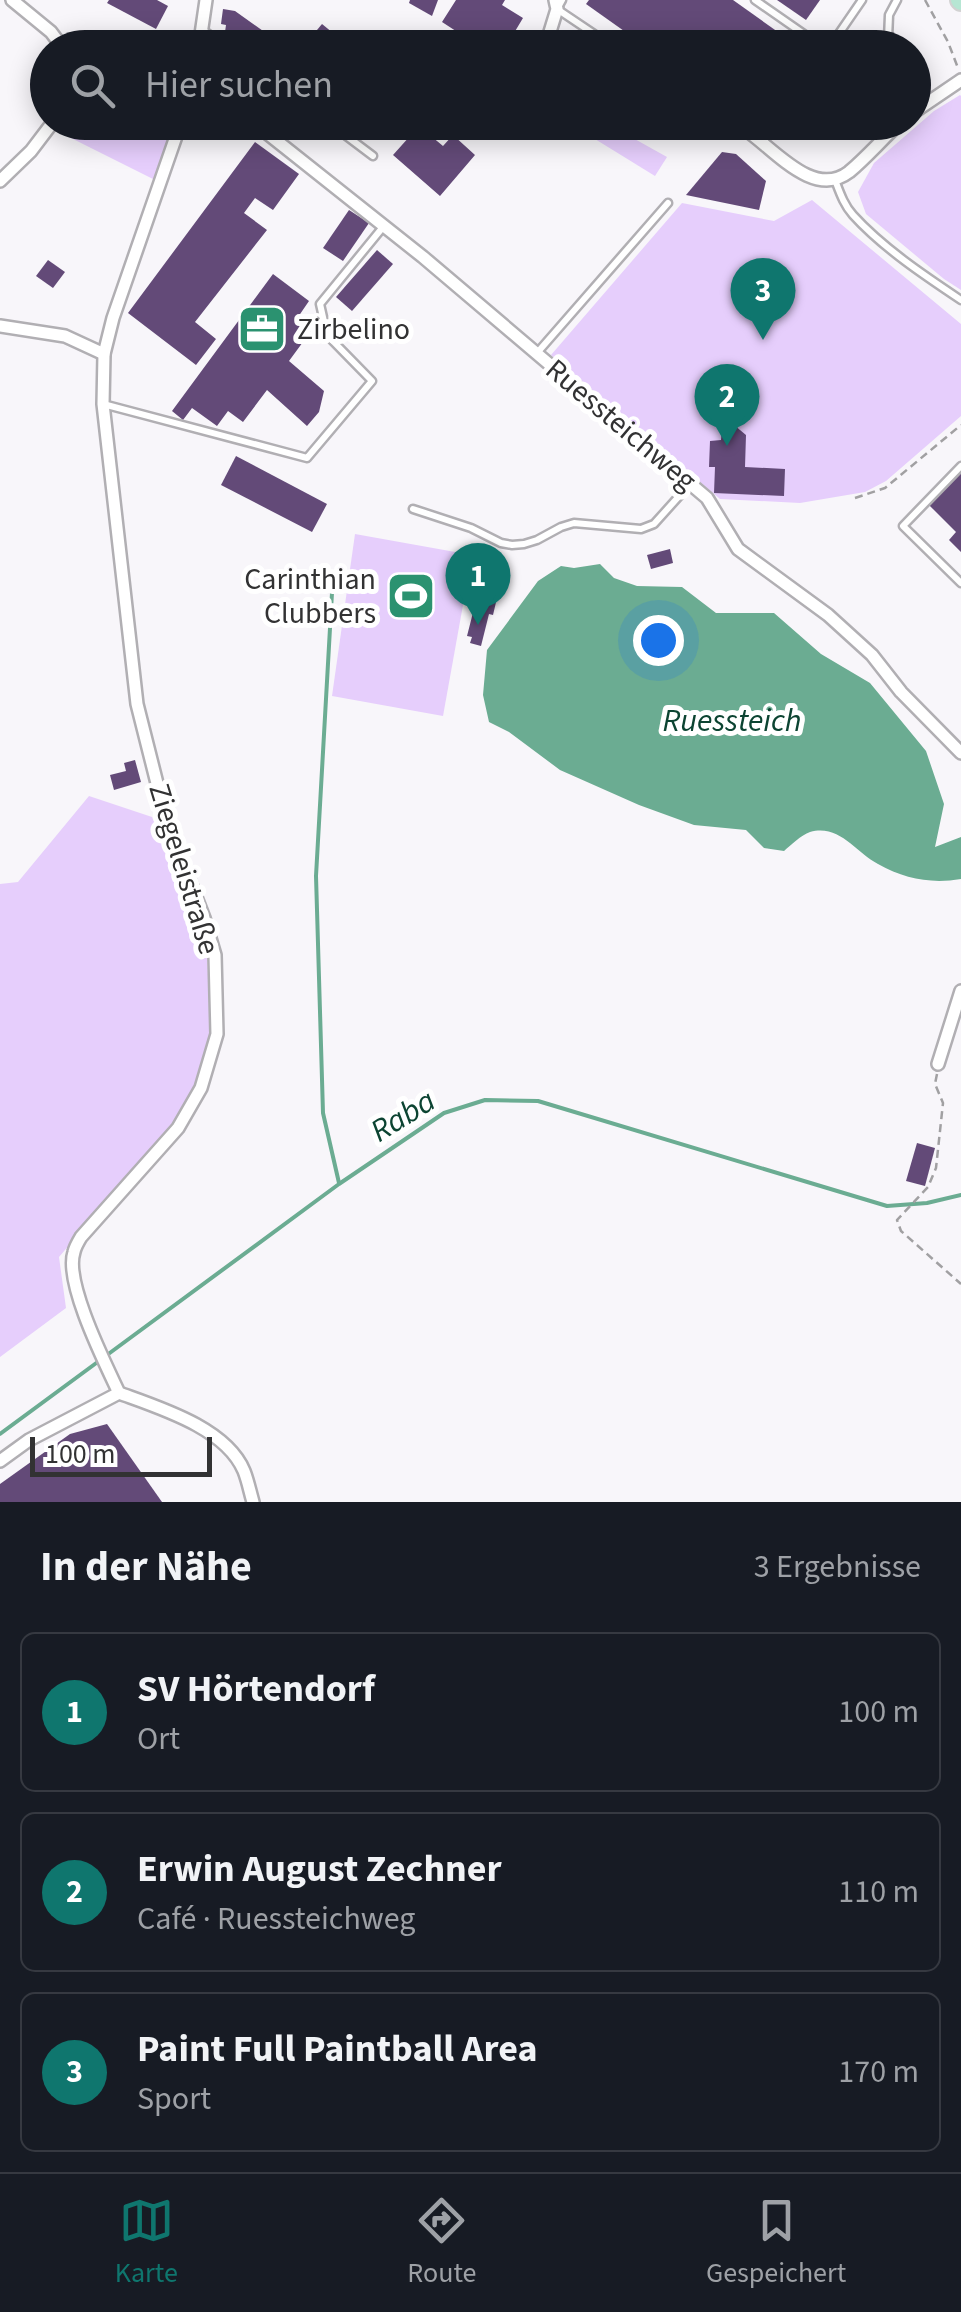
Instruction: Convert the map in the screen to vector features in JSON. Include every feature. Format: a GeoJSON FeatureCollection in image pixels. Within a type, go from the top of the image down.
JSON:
{"type":"FeatureCollection","features":[{"type":"Feature","properties":{"kind":"street"},"geometry":{"type":"LineString","coordinates":[[12,0],[49,30]]}},
{"type":"Feature","properties":{"kind":"street"},"geometry":{"type":"LineString","coordinates":[[202,29],[206,0]]}},
{"type":"Feature","properties":{"kind":"street"},"geometry":{"type":"LineString","coordinates":[[550,30],[558,3]]}},
{"type":"Feature","properties":{"kind":"street"},"geometry":{"type":"LineString","coordinates":[[931,99],[961,76]]}},
{"type":"Feature","properties":{"kind":"street"},"geometry":{"type":"LineString","coordinates":[[0,181],[39,140]]}},
{"type":"Feature","properties":{"kind":"street","name":"Ziegeleistraße"},"geometry":{"type":"LineString","coordinates":[[119,1392],[96,1344],[72,1273],[73,1253],[81,1238],[178,1128],[201,1088],[217,1034],[215,955],[166,819],[138,704],[103,404],[104,354],[119,298],[174,140]]}},
{"type":"Feature","properties":{"kind":"street","name":"Ruessteichweg"},"geometry":{"type":"LineString","coordinates":[[276,140],[690,483],[713,504],[738,549],[858,642],[900,692],[961,753]]}},
{"type":"Feature","properties":{"kind":"street"},"geometry":{"type":"LineString","coordinates":[[760,140],[802,174],[818,180],[835,180],[848,172],[882,140]]}},
{"type":"Feature","properties":{"kind":"street"},"geometry":{"type":"LineString","coordinates":[[0,326],[65,336],[104,354]]}},
{"type":"Feature","properties":{"kind":"street"},"geometry":{"type":"LineString","coordinates":[[938,1064],[961,991]]}},
{"type":"Feature","properties":{"kind":"street"},"geometry":{"type":"LineString","coordinates":[[0,1461],[29,1440],[119,1392],[183,1418],[221,1441],[243,1468],[253,1502]]}},
{"type":"Feature","properties":{"kind":"lane"},"geometry":{"type":"LineString","coordinates":[[755,0],[800,30]]}},
{"type":"Feature","properties":{"kind":"lane"},"geometry":{"type":"LineString","coordinates":[[840,30],[862,0]]}},
{"type":"Feature","properties":{"kind":"lane"},"geometry":{"type":"LineString","coordinates":[[888,30],[888,15],[898,0]]}},
{"type":"Feature","properties":{"kind":"lane"},"geometry":{"type":"LineString","coordinates":[[558,3],[592,30]]}},
{"type":"Feature","properties":{"kind":"lane"},"geometry":{"type":"LineString","coordinates":[[352,140],[374,156]]}},
{"type":"Feature","properties":{"kind":"lane"},"geometry":{"type":"LineString","coordinates":[[835,180],[852,214],[898,255],[961,300]]}},
{"type":"Feature","properties":{"kind":"lane"},"geometry":{"type":"LineString","coordinates":[[537,353],[668,203]]}},
{"type":"Feature","properties":{"kind":"lane"},"geometry":{"type":"LineString","coordinates":[[103,404],[308,458],[372,381],[327,336],[320,304],[384,226]]}},
{"type":"Feature","properties":{"kind":"lane"},"geometry":{"type":"LineString","coordinates":[[961,466],[903,526],[961,583]]}},
{"type":"Feature","properties":{"kind":"lane"},"geometry":{"type":"LineString","coordinates":[[413,509],[501,543],[524,544],[574,523],[648,527],[690,483]]}},
{"type":"Feature","properties":{"kind":"path"},"geometry":{"type":"LineString","coordinates":[[925,0],[961,76]]}},
{"type":"Feature","properties":{"kind":"path"},"geometry":{"type":"LineString","coordinates":[[855,498],[885,488],[961,426]]}},
{"type":"Feature","properties":{"kind":"path"},"geometry":{"type":"LineString","coordinates":[[938,1064],[935,1084],[943,1104],[936,1168],[928,1187],[896,1220],[901,1230],[961,1284]]}},
{"type":"Feature","properties":{"kind":"shaded area"},"geometry":{"type":"Polygon","coordinates":[[[961,96],[961,290],[866,214],[858,192],[874,163],[901,140],[931,140],[934,111],[961,96]]]}},
{"type":"Feature","properties":{"kind":"shaded area"},"geometry":{"type":"Polygon","coordinates":[[[75,140],[168,140],[155,180],[75,140]]]}},
{"type":"Feature","properties":{"kind":"shaded area"},"geometry":{"type":"Polygon","coordinates":[[[597,140],[636,140],[667,157],[655,176],[597,140]]]}},
{"type":"Feature","properties":{"kind":"shaded area"},"geometry":{"type":"Polygon","coordinates":[[[812,200],[961,324],[961,416],[886,481],[865,492],[800,503],[720,499],[551,355],[682,203],[774,221],[812,200]]]}},
{"type":"Feature","properties":{"kind":"shaded area","name":"Carinthian Clubbers"},"geometry":{"type":"Polygon","coordinates":[[[355,534],[472,555],[443,716],[332,696],[355,534]]]}},
{"type":"Feature","properties":{"kind":"shaded area"},"geometry":{"type":"Polygon","coordinates":[[[89,796],[152,817],[207,954],[211,1034],[198,1080],[182,1113],[59,1257],[66,1308],[0,1357],[0,884],[18,882],[89,796]]]}},
{"type":"Feature","properties":{"kind":"water","name":"Ruessteich"},"geometry":{"type":"Polygon","coordinates":[[[600,564],[614,578],[637,586],[682,587],[716,613],[774,613],[821,654],[870,683],[926,751],[944,804],[935,847],[961,837],[961,879],[918,879],[898,873],[830,832],[810,832],[784,851],[764,848],[746,830],[694,825],[560,770],[489,722],[483,695],[487,650],[538,581],[561,566],[600,564]]]}},
{"type":"Feature","properties":{"kind":"building"},"geometry":{"type":"Polygon","coordinates":[[[157,0],[168,6],[156,29],[107,3],[157,0]]]}},
{"type":"Feature","properties":{"kind":"building"},"geometry":{"type":"Polygon","coordinates":[[[438,0],[432,16],[409,3],[438,0]]]}},
{"type":"Feature","properties":{"kind":"building"},"geometry":{"type":"Polygon","coordinates":[[[456,0],[505,0],[502,5],[523,18],[516,30],[454,30],[442,22],[456,0]]]}},
{"type":"Feature","properties":{"kind":"building"},"geometry":{"type":"Polygon","coordinates":[[[589,0],[733,0],[775,30],[623,30],[586,4],[589,0]]]}},
{"type":"Feature","properties":{"kind":"building"},"geometry":{"type":"Polygon","coordinates":[[[777,0],[820,0],[806,20],[777,0]]]}},
{"type":"Feature","properties":{"kind":"building"},"geometry":{"type":"Polygon","coordinates":[[[223,9],[235,11],[262,30],[225,30],[226,25],[221,24],[223,9]]]}},
{"type":"Feature","properties":{"kind":"building"},"geometry":{"type":"Polygon","coordinates":[[[406,140],[436,140],[443,146],[448,140],[458,140],[475,155],[440,196],[393,155],[406,140]]]}},
{"type":"Feature","properties":{"kind":"building"},"geometry":{"type":"Polygon","coordinates":[[[255,142],[299,174],[273,210],[255,198],[244,213],[267,230],[195,322],[216,339],[196,365],[128,313],[255,142]]]}},
{"type":"Feature","properties":{"kind":"building"},"geometry":{"type":"Polygon","coordinates":[[[722,152],[736,154],[766,181],[759,210],[686,195],[722,152]]]}},
{"type":"Feature","properties":{"kind":"building"},"geometry":{"type":"Polygon","coordinates":[[[349,210],[369,223],[343,261],[323,248],[349,210]]]}},
{"type":"Feature","properties":{"kind":"building"},"geometry":{"type":"Polygon","coordinates":[[[377,250],[393,264],[352,311],[336,297],[377,250]]]}},
{"type":"Feature","properties":{"kind":"building"},"geometry":{"type":"Polygon","coordinates":[[[48,260],[65,272],[53,288],[36,276],[48,260]]]}},
{"type":"Feature","properties":{"kind":"building"},"geometry":{"type":"Polygon","coordinates":[[[273,274],[309,301],[296,320],[311,331],[289,361],[324,391],[319,412],[307,426],[267,390],[243,422],[228,411],[217,426],[192,408],[183,420],[172,411],[273,274]]]}},
{"type":"Feature","properties":{"kind":"building"},"geometry":{"type":"Polygon","coordinates":[[[728,420],[746,435],[745,467],[785,469],[784,496],[714,493],[710,441],[721,440],[728,420]]]}},
{"type":"Feature","properties":{"kind":"building"},"geometry":{"type":"Polygon","coordinates":[[[236,456],[327,504],[312,532],[221,485],[236,456]]]}},
{"type":"Feature","properties":{"kind":"building"},"geometry":{"type":"Polygon","coordinates":[[[961,471],[961,552],[949,540],[956,532],[928,504],[961,471]]]}},
{"type":"Feature","properties":{"kind":"building"},"geometry":{"type":"Polygon","coordinates":[[[670,549],[673,563],[651,569],[647,555],[670,549]]]}},
{"type":"Feature","properties":{"kind":"building"},"geometry":{"type":"Polygon","coordinates":[[[478,593],[497,598],[481,646],[470,643],[472,637],[467,636],[478,593]]]}},
{"type":"Feature","properties":{"kind":"building"},"geometry":{"type":"Polygon","coordinates":[[[135,760],[141,782],[114,790],[110,775],[126,771],[124,763],[135,760]]]}},
{"type":"Feature","properties":{"kind":"building"},"geometry":{"type":"Polygon","coordinates":[[[917,1143],[935,1148],[925,1186],[906,1181],[917,1143]]]}},
{"type":"Feature","properties":{"kind":"building"},"geometry":{"type":"Polygon","coordinates":[[[107,1424],[162,1502],[0,1502],[0,1484],[70,1434],[107,1424]]]}},
{"type":"Feature","properties":{"kind":"waterway"},"geometry":{"type":"LineString","coordinates":[[333,575],[316,876],[323,1113],[339,1183]]}},
{"type":"Feature","properties":{"kind":"waterway","name":"Raba"},"geometry":{"type":"LineString","coordinates":[[107,1355],[339,1184],[444,1113],[485,1100],[538,1101],[887,1206],[961,1195]]}},
{"type":"Feature","properties":{"kind":"waterway","name":"Raba"},"geometry":{"type":"LineString","coordinates":[[0,1434],[99,1361]]}},
{"type":"Feature","properties":{"kind":"place","name":"Zirbelino"},"geometry":{"type":"Point","coordinates":[262,329]}},
{"type":"Feature","properties":{"kind":"place","name":"Paint Full Paintball Area"},"geometry":{"type":"Point","coordinates":[763,340]}},
{"type":"Feature","properties":{"kind":"place","name":"Erwin August Zechner"},"geometry":{"type":"Point","coordinates":[727,446]}},
{"type":"Feature","properties":{"kind":"place","name":"Carinthian Clubbers"},"geometry":{"type":"Point","coordinates":[411,596]}},
{"type":"Feature","properties":{"kind":"place","name":"SV Hörtendorf"},"geometry":{"type":"Point","coordinates":[478,625]}}]}
